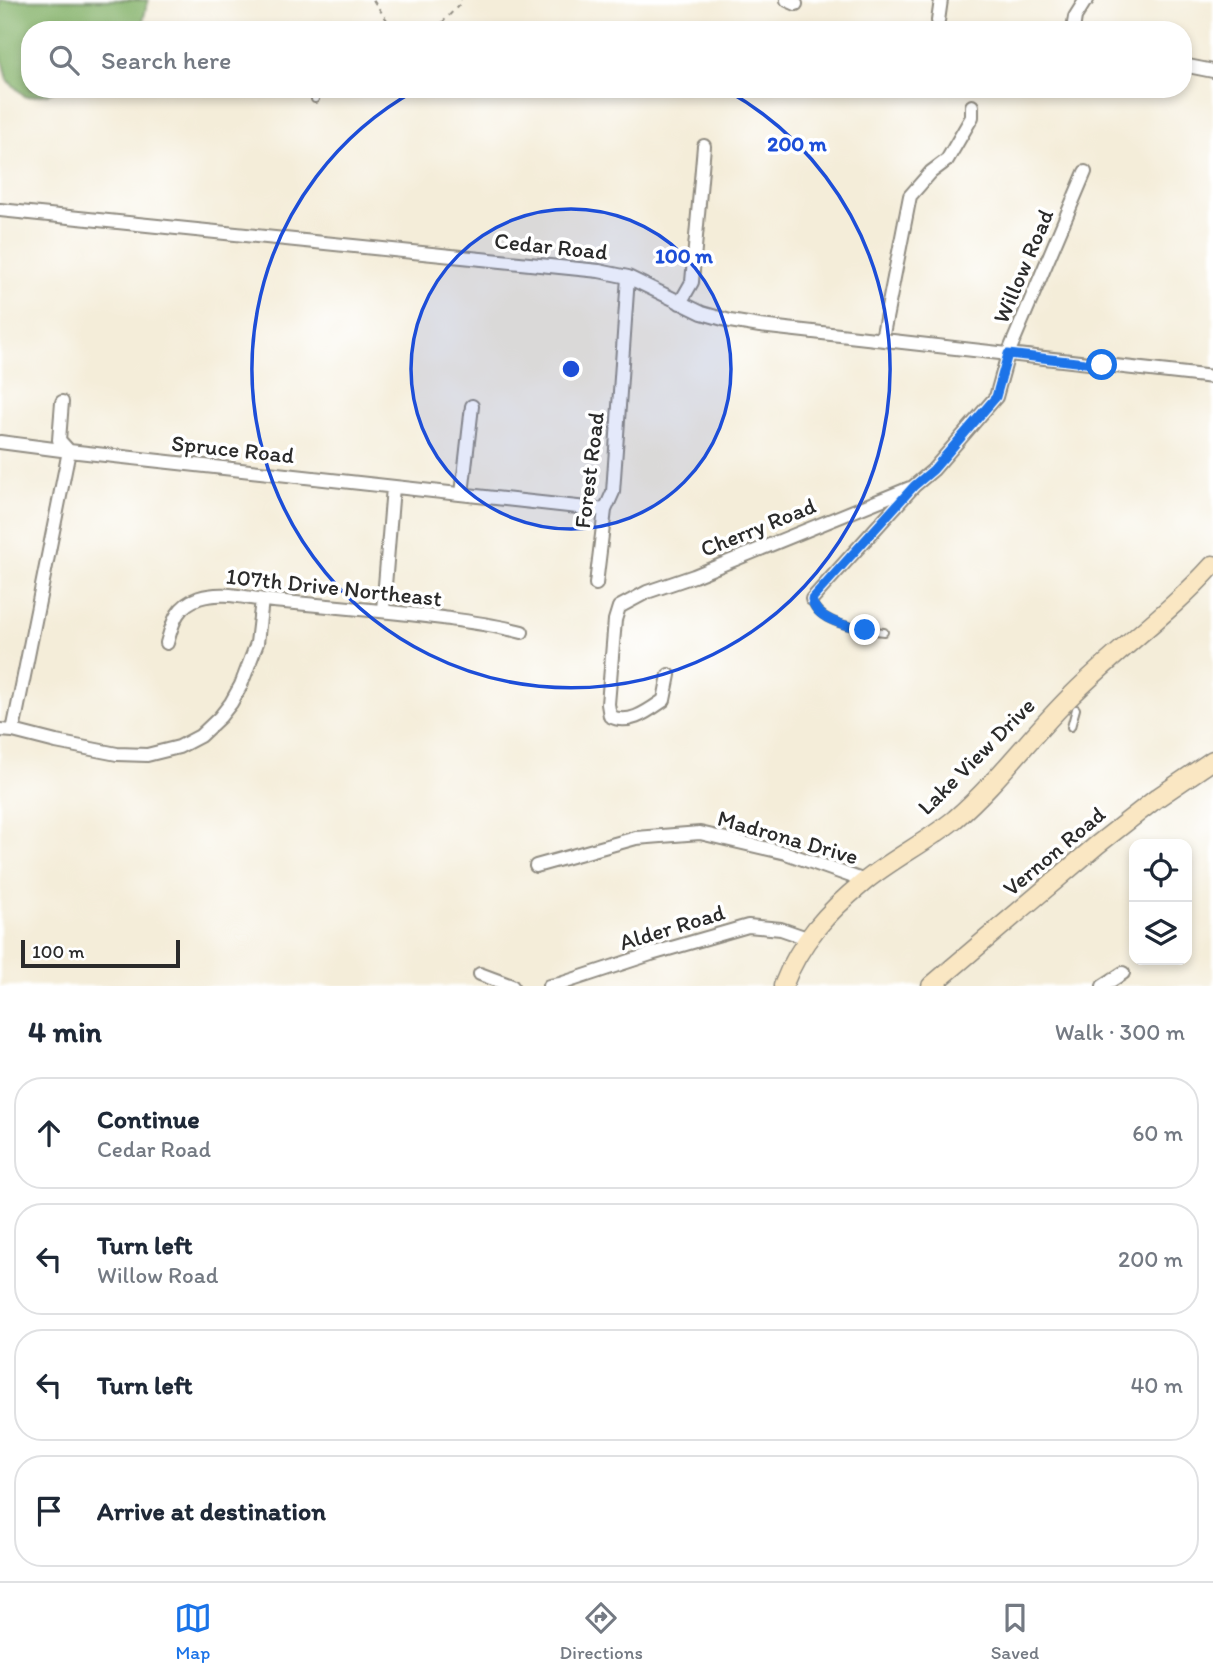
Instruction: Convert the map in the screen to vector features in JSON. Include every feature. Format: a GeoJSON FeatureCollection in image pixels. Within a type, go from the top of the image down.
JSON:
{"type":"FeatureCollection","features":[{"type":"Feature","properties":{"kind":"street"},"geometry":{"type":"LineString","coordinates":[[939,20],[941,0]]}},
{"type":"Feature","properties":{"kind":"street"},"geometry":{"type":"LineString","coordinates":[[1074,21],[1087,0]]}},
{"type":"Feature","properties":{"kind":"street"},"geometry":{"type":"LineString","coordinates":[[1192,67],[1213,71]]}},
{"type":"Feature","properties":{"kind":"street"},"geometry":{"type":"LineString","coordinates":[[882,339],[910,196],[931,172],[947,160],[972,117],[972,106]]}},
{"type":"Feature","properties":{"kind":"street"},"geometry":{"type":"LineString","coordinates":[[680,303],[692,282],[704,146]]}},
{"type":"Feature","properties":{"kind":"street","name":"Willow Road"},"geometry":{"type":"LineString","coordinates":[[812,599],[914,486],[933,470],[996,397],[1008,354],[1085,172]]}},
{"type":"Feature","properties":{"kind":"street","name":"Cedar Road"},"geometry":{"type":"LineString","coordinates":[[0,210],[599,271],[628,277],[702,313],[730,321],[1213,377]]}},
{"type":"Feature","properties":{"kind":"street","name":"Forest Road"},"geometry":{"type":"LineString","coordinates":[[596,584],[605,510],[613,492],[628,277]]}},
{"type":"Feature","properties":{"kind":"street"},"geometry":{"type":"LineString","coordinates":[[62,402],[59,440],[69,452],[6,731],[117,754],[147,755],[179,747],[200,736],[231,703],[257,643],[262,600]]}},
{"type":"Feature","properties":{"kind":"street"},"geometry":{"type":"LineString","coordinates":[[462,494],[472,406]]}},
{"type":"Feature","properties":{"kind":"street","name":"Spruce Road"},"geometry":{"type":"LineString","coordinates":[[0,442],[69,452],[605,510]]}},
{"type":"Feature","properties":{"kind":"street","name":"Cherry Road"},"geometry":{"type":"LineString","coordinates":[[669,675],[664,700],[643,714],[617,720],[610,716],[608,704],[615,620],[619,607],[647,592],[694,576],[914,486]]}},
{"type":"Feature","properties":{"kind":"street"},"geometry":{"type":"LineString","coordinates":[[383,610],[393,488]]}},
{"type":"Feature","properties":{"kind":"street","name":"Lake View Drive"},"geometry":{"type":"LineString","coordinates":[[783,986],[807,938],[831,911],[865,881],[955,819],[1007,767],[1070,697],[1117,652],[1158,619],[1213,565]]}},
{"type":"Feature","properties":{"kind":"street","name":"107th Drive Northeast"},"geometry":{"type":"LineString","coordinates":[[167,643],[174,616],[187,603],[223,594],[383,610],[502,626],[522,632]]}},
{"type":"Feature","properties":{"kind":"street","name":"Vernon Road"},"geometry":{"type":"LineString","coordinates":[[931,986],[1097,845],[1157,798],[1213,760]]}},
{"type":"Feature","properties":{"kind":"street","name":"Madrona Drive"},"geometry":{"type":"LineString","coordinates":[[536,866],[636,838],[700,833],[786,853],[865,881]]}},
{"type":"Feature","properties":{"kind":"street","name":"Alder Road"},"geometry":{"type":"LineString","coordinates":[[549,986],[748,926],[781,929],[807,938]]}},
{"type":"Feature","properties":{"kind":"street"},"geometry":{"type":"LineString","coordinates":[[1103,986],[1124,973]]}},
{"type":"Feature","properties":{"kind":"street"},"geometry":{"type":"LineString","coordinates":[[480,974],[512,986]]}},
{"type":"Feature","properties":{"kind":"lane"},"geometry":{"type":"LineString","coordinates":[[812,599],[814,608],[828,618],[846,626],[884,632]]}},
{"type":"Feature","properties":{"kind":"lane"},"geometry":{"type":"LineString","coordinates":[[1071,727],[1076,709]]}},
{"type":"Feature","properties":{"kind":"path"},"geometry":{"type":"LineString","coordinates":[[373,0],[388,21]]}},
{"type":"Feature","properties":{"kind":"path"},"geometry":{"type":"LineString","coordinates":[[444,21],[461,0]]}},
{"type":"Feature","properties":{"kind":"green space"},"geometry":{"type":"Polygon","coordinates":[[[0,0],[148,0],[143,21],[21,21],[21,93],[7,80],[0,51],[0,0]]]}},
{"type":"Feature","properties":{"kind":"route"},"geometry":{"type":"LineString","coordinates":[[865,630],[828,618],[814,608],[812,599],[914,486],[933,470],[996,397],[1008,354],[1102,365]]}}]}
